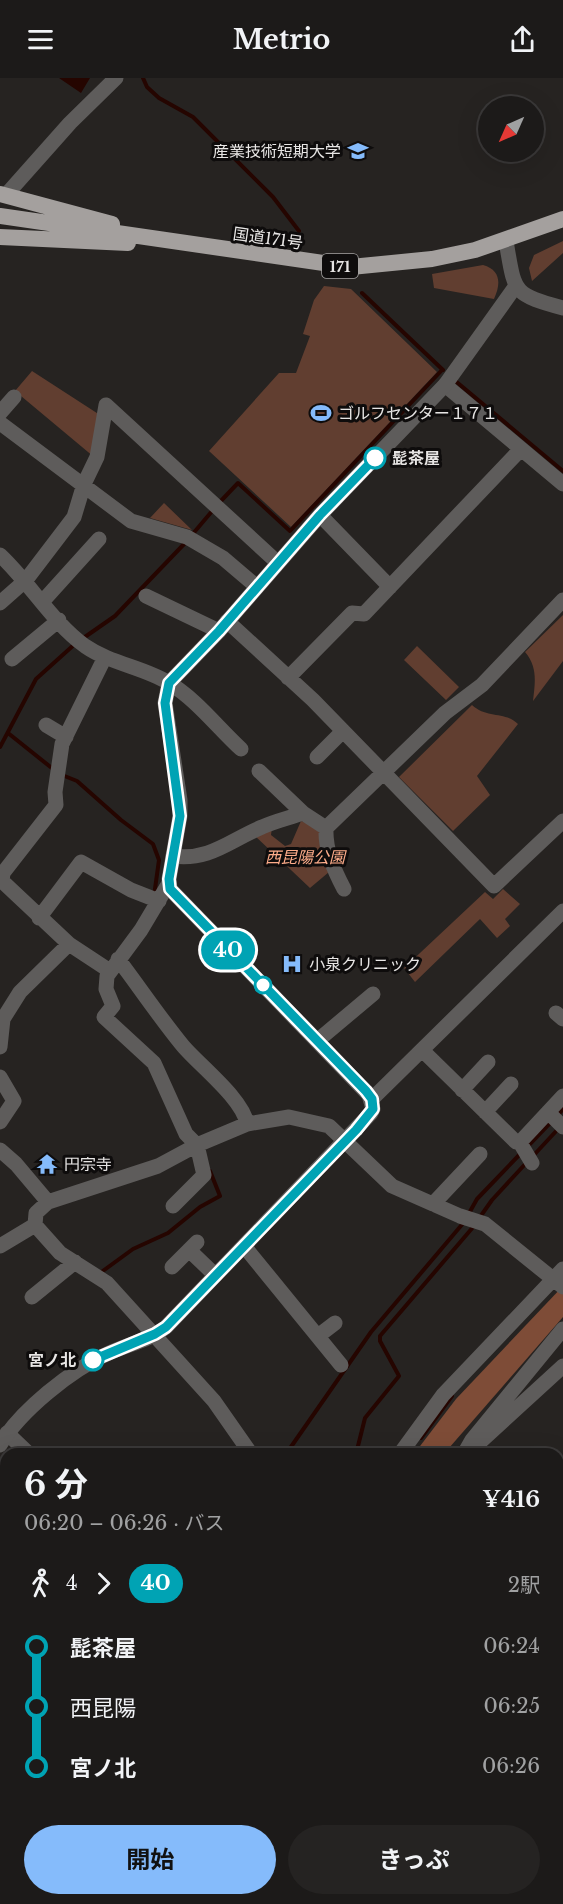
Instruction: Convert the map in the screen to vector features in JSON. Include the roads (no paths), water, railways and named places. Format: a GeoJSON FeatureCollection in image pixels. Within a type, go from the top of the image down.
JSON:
{"type":"FeatureCollection","features":[{"type":"Feature","properties":{"kind":"highway"},"geometry":{"type":"LineString","coordinates":[[3,195],[174,242]]}},
{"type":"Feature","properties":{"kind":"highway","name":"国道171号"},"geometry":{"type":"LineString","coordinates":[[0,216],[351,267],[432,259],[506,241],[563,219]]}},
{"type":"Feature","properties":{"kind":"highway"},"geometry":{"type":"LineString","coordinates":[[0,237],[105,244],[174,242]]}},
{"type":"Feature","properties":{"kind":"street"},"geometry":{"type":"LineString","coordinates":[[3,195],[70,123],[116,78]]}},
{"type":"Feature","properties":{"kind":"street"},"geometry":{"type":"LineString","coordinates":[[506,241],[515,287],[528,298],[563,308]]}},
{"type":"Feature","properties":{"kind":"street"},"geometry":{"type":"LineString","coordinates":[[173,1206],[204,1175],[197,1145],[186,1134],[154,1063],[104,1017],[113,1006],[106,989],[114,965],[169,883],[180,809],[165,703],[169,683],[223,626],[320,515],[445,385],[515,287]]}},
{"type":"Feature","properties":{"kind":"street"},"geometry":{"type":"LineString","coordinates":[[445,385],[563,484]]}},
{"type":"Feature","properties":{"kind":"street"},"geometry":{"type":"LineString","coordinates":[[0,412],[14,397]]}},
{"type":"Feature","properties":{"kind":"street"},"geometry":{"type":"LineString","coordinates":[[0,603],[26,580],[74,517],[84,484],[97,457],[106,405],[278,563]]}},
{"type":"Feature","properties":{"kind":"street"},"geometry":{"type":"LineString","coordinates":[[0,423],[131,521],[187,537],[223,558],[256,586]]}},
{"type":"Feature","properties":{"kind":"street"},"geometry":{"type":"LineString","coordinates":[[288,678],[352,613],[364,614],[521,449]]}},
{"type":"Feature","properties":{"kind":"street"},"geometry":{"type":"LineString","coordinates":[[320,515],[390,587]]}},
{"type":"Feature","properties":{"kind":"street"},"geometry":{"type":"LineString","coordinates":[[43,601],[99,539]]}},
{"type":"Feature","properties":{"kind":"street"},"geometry":{"type":"LineString","coordinates":[[0,555],[85,645],[105,657],[169,683],[223,737],[241,749]]}},
{"type":"Feature","properties":{"kind":"street"},"geometry":{"type":"LineString","coordinates":[[146,596],[223,626],[288,678],[384,772],[494,886],[563,821]]}},
{"type":"Feature","properties":{"kind":"street"},"geometry":{"type":"LineString","coordinates":[[344,889],[335,871],[326,840],[326,828],[445,713],[482,685],[563,600]]}},
{"type":"Feature","properties":{"kind":"street"},"geometry":{"type":"LineString","coordinates":[[12,659],[59,620]]}},
{"type":"Feature","properties":{"kind":"street"},"geometry":{"type":"LineString","coordinates":[[105,657],[66,737],[59,763],[56,805],[3,873],[2,880],[39,918],[69,944],[114,965],[236,1104],[246,1116],[247,1124]]}},
{"type":"Feature","properties":{"kind":"street"},"geometry":{"type":"LineString","coordinates":[[46,724],[66,737]]}},
{"type":"Feature","properties":{"kind":"street"},"geometry":{"type":"LineString","coordinates":[[317,757],[343,731]]}},
{"type":"Feature","properties":{"kind":"street"},"geometry":{"type":"LineString","coordinates":[[259,771],[303,813],[326,828]]}},
{"type":"Feature","properties":{"kind":"street"},"geometry":{"type":"LineString","coordinates":[[173,856],[191,858],[211,852],[262,827],[303,813]]}},
{"type":"Feature","properties":{"kind":"street"},"geometry":{"type":"LineString","coordinates":[[39,918],[81,862],[131,890],[159,901]]}},
{"type":"Feature","properties":{"kind":"street"},"geometry":{"type":"LineString","coordinates":[[169,883],[175,896],[372,1099]]}},
{"type":"Feature","properties":{"kind":"street"},"geometry":{"type":"LineString","coordinates":[[19,1448],[3,1439],[74,1373],[93,1360],[155,1334],[166,1327],[371,1113],[372,1099],[563,911]]}},
{"type":"Feature","properties":{"kind":"street"},"geometry":{"type":"LineString","coordinates":[[0,1047],[3,1019],[20,992],[69,944]]}},
{"type":"Feature","properties":{"kind":"street"},"geometry":{"type":"LineString","coordinates":[[317,1041],[373,994]]}},
{"type":"Feature","properties":{"kind":"street"},"geometry":{"type":"LineString","coordinates":[[422,1050],[516,1142],[519,1141],[532,1163]]}},
{"type":"Feature","properties":{"kind":"street"},"geometry":{"type":"LineString","coordinates":[[462,1090],[488,1062]]}},
{"type":"Feature","properties":{"kind":"street"},"geometry":{"type":"LineString","coordinates":[[0,1077],[14,1101],[0,1122]]}},
{"type":"Feature","properties":{"kind":"street"},"geometry":{"type":"LineString","coordinates":[[485,1112],[511,1084]]}},
{"type":"Feature","properties":{"kind":"street"},"geometry":{"type":"LineString","coordinates":[[519,1141],[549,1114],[563,1096]]}},
{"type":"Feature","properties":{"kind":"street"},"geometry":{"type":"LineString","coordinates":[[549,1114],[563,1127]]}},
{"type":"Feature","properties":{"kind":"street"},"geometry":{"type":"LineString","coordinates":[[247,1448],[214,1401],[107,1283],[60,1253],[35,1225],[36,1213],[48,1202],[158,1166],[197,1145],[247,1124],[289,1118],[329,1126],[392,1186],[460,1216],[485,1224],[558,1278],[443,1395],[404,1448]]}},
{"type":"Feature","properties":{"kind":"street"},"geometry":{"type":"LineString","coordinates":[[0,1150],[16,1164],[48,1202]]}},
{"type":"Feature","properties":{"kind":"street"},"geometry":{"type":"LineString","coordinates":[[433,1204],[480,1154]]}},
{"type":"Feature","properties":{"kind":"street"},"geometry":{"type":"LineString","coordinates":[[0,1246],[35,1225]]}},
{"type":"Feature","properties":{"kind":"street"},"geometry":{"type":"LineString","coordinates":[[172,1267],[193,1246],[215,1275]]}},
{"type":"Feature","properties":{"kind":"street"},"geometry":{"type":"LineString","coordinates":[[244,1246],[341,1365]]}},
{"type":"Feature","properties":{"kind":"street"},"geometry":{"type":"LineString","coordinates":[[32,1297],[75,1262]]}},
{"type":"Feature","properties":{"kind":"street"},"geometry":{"type":"LineString","coordinates":[[318,1336],[335,1323]]}},
{"type":"Feature","properties":{"kind":"street"},"geometry":{"type":"LineString","coordinates":[[469,1448],[472,1440],[563,1329]]}},
{"type":"Feature","properties":{"kind":"street"},"geometry":{"type":"LineString","coordinates":[[473,1448],[563,1366]]}},
{"type":"Feature","properties":{"kind":"waterway"},"geometry":{"type":"LineString","coordinates":[[143,78],[147,87],[159,98],[193,117],[273,197],[299,231]]}},
{"type":"Feature","properties":{"kind":"waterway"},"geometry":{"type":"LineString","coordinates":[[362,293],[443,370]]}},
{"type":"Feature","properties":{"kind":"waterway"},"geometry":{"type":"LineString","coordinates":[[218,504],[238,483],[290,531],[442,370]]}},
{"type":"Feature","properties":{"kind":"waterway"},"geometry":{"type":"LineString","coordinates":[[453,379],[563,471]]}},
{"type":"Feature","properties":{"kind":"waterway"},"geometry":{"type":"LineString","coordinates":[[191,536],[213,510]]}},
{"type":"Feature","properties":{"kind":"waterway"},"geometry":{"type":"LineString","coordinates":[[82,639],[115,616],[186,542]]}},
{"type":"Feature","properties":{"kind":"waterway"},"geometry":{"type":"LineString","coordinates":[[0,747],[36,679],[76,643]]}},
{"type":"Feature","properties":{"kind":"waterway"},"geometry":{"type":"LineString","coordinates":[[8,733],[53,769]]}},
{"type":"Feature","properties":{"kind":"waterway"},"geometry":{"type":"LineString","coordinates":[[62,775],[77,781],[121,820],[153,844],[159,860],[154,896]]}},
{"type":"Feature","properties":{"kind":"waterway"},"geometry":{"type":"LineString","coordinates":[[556,1117],[563,1109]]}},
{"type":"Feature","properties":{"kind":"waterway"},"geometry":{"type":"LineString","coordinates":[[527,1147],[551,1122]]}},
{"type":"Feature","properties":{"kind":"waterway"},"geometry":{"type":"LineString","coordinates":[[533,1156],[559,1128]]}},
{"type":"Feature","properties":{"kind":"waterway"},"geometry":{"type":"LineString","coordinates":[[468,1215],[477,1199],[522,1152]]}},
{"type":"Feature","properties":{"kind":"waterway"},"geometry":{"type":"LineString","coordinates":[[480,1217],[492,1200],[528,1161]]}},
{"type":"Feature","properties":{"kind":"waterway"},"geometry":{"type":"LineString","coordinates":[[100,1273],[133,1249],[168,1233],[200,1207],[220,1196],[210,1171]]}},
{"type":"Feature","properties":{"kind":"waterway"},"geometry":{"type":"LineString","coordinates":[[290,1448],[371,1332],[465,1221]]}},
{"type":"Feature","properties":{"kind":"waterway"},"geometry":{"type":"LineString","coordinates":[[358,1448],[365,1418],[399,1376],[380,1341],[380,1336],[474,1226]]}},
{"type":"Feature","properties":{"kind":"waterway"},"geometry":{"type":"LineString","coordinates":[[421,1438],[452,1396]]}},
{"type":"Feature","properties":{"kind":"place","name":"産業技術短期大学"},"geometry":{"type":"Point","coordinates":[358,151]}},
{"type":"Feature","properties":{"kind":"place","name":"ゴルフセンター１７１"},"geometry":{"type":"Point","coordinates":[321,413]}},
{"type":"Feature","properties":{"kind":"place","name":"髭茶屋"},"geometry":{"type":"Point","coordinates":[375,458]}},
{"type":"Feature","properties":{"kind":"place","name":"小泉クリニック"},"geometry":{"type":"Point","coordinates":[292,964]}},
{"type":"Feature","properties":{"kind":"place","name":"円宗寺"},"geometry":{"type":"Point","coordinates":[47,1164]}},
{"type":"Feature","properties":{"kind":"place","name":"宮ノ北"},"geometry":{"type":"Point","coordinates":[93,1360]}},
{"type":"Feature","properties":{"kind":"park label","name":"西昆陽公園"},"geometry":{"type":"Point","coordinates":[305,857]}}]}
